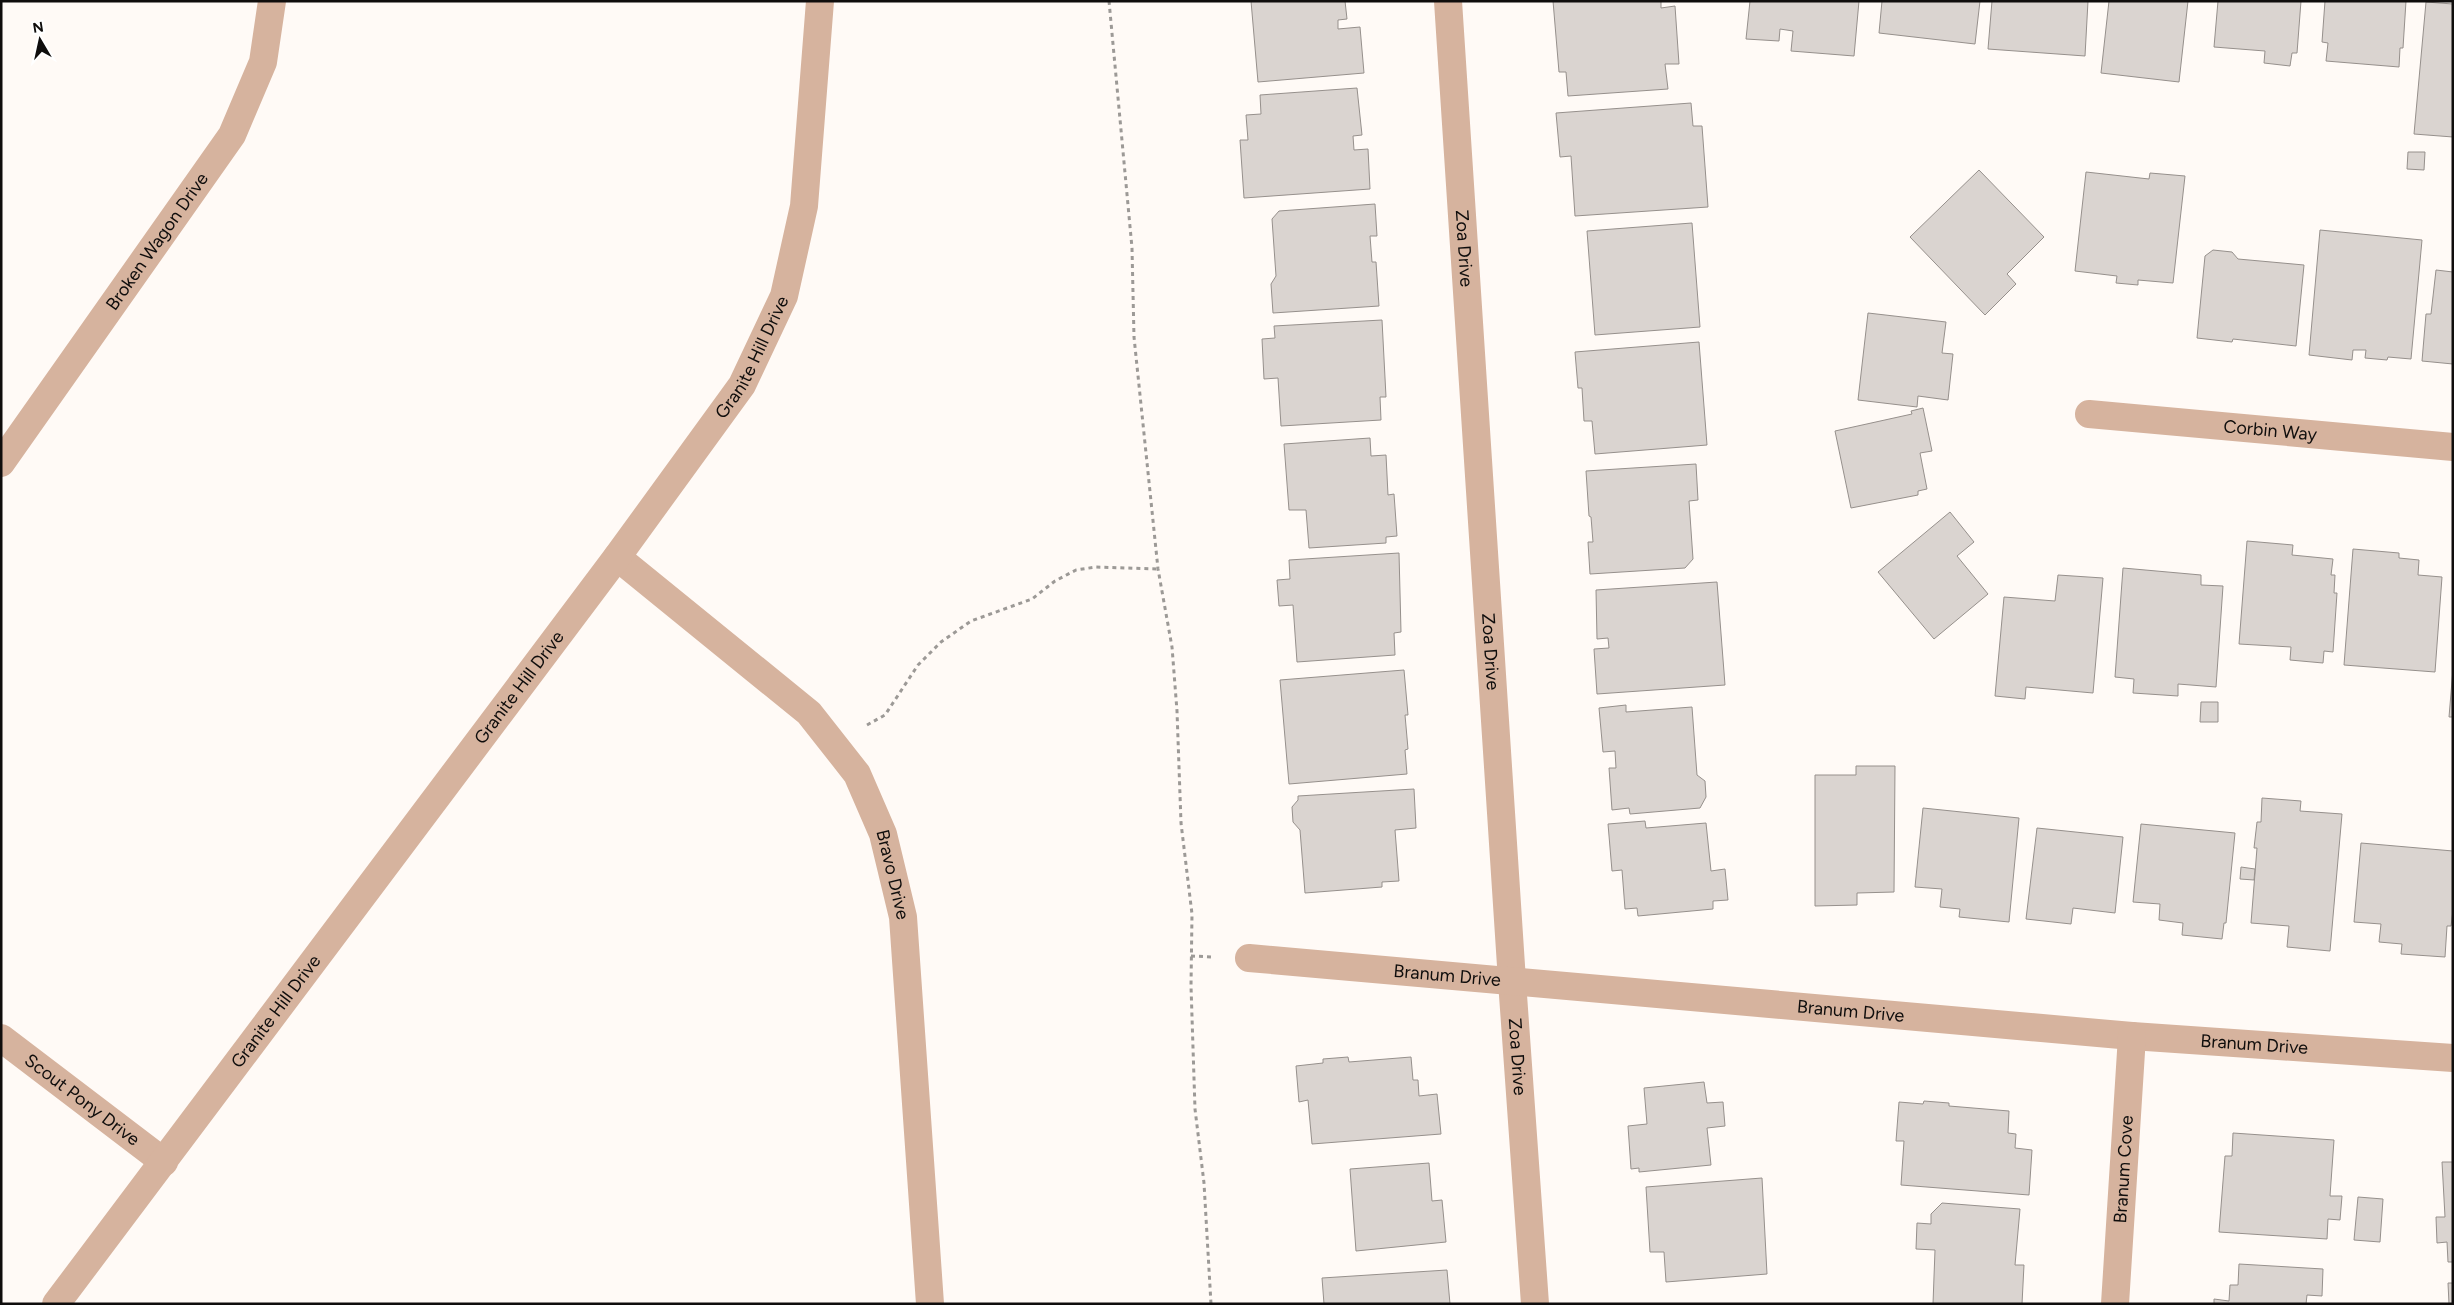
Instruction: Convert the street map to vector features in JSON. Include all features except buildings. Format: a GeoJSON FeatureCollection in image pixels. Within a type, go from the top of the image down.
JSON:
{"type":"FeatureCollection","features":[{"type":"Feature","properties":{"kind":"street","name":"Broken Wagon Drive"},"geometry":{"type":"LineString","coordinates":[[1,463],[232,135],[263,62],[272,1]]}},
{"type":"Feature","properties":{"kind":"street","name":"Granite Hill Drive"},"geometry":{"type":"LineString","coordinates":[[56,1304],[618,557],[742,385],[784,296],[804,206],[820,1]]}},
{"type":"Feature","properties":{"kind":"street","name":"Zoa Drive"},"geometry":{"type":"LineString","coordinates":[[1448,1],[1535,1304]]}},
{"type":"Feature","properties":{"kind":"street","name":"Corbin Way"},"geometry":{"type":"LineString","coordinates":[[2089,414],[2453,447]]}},
{"type":"Feature","properties":{"kind":"street","name":"Bravo Drive"},"geometry":{"type":"LineString","coordinates":[[618,557],[809,713],[857,774],[883,834],[902,918],[930,1304]]}},
{"type":"Feature","properties":{"kind":"street","name":"Branum Drive"},"geometry":{"type":"LineString","coordinates":[[1249,958],[2132,1036],[2453,1058]]}},
{"type":"Feature","properties":{"kind":"street","name":"Branum Cove"},"geometry":{"type":"LineString","coordinates":[[2115,1304],[2132,1036]]}},
{"type":"Feature","properties":{"kind":"street","name":"Scout Pony Drive"},"geometry":{"type":"LineString","coordinates":[[1,1038],[164,1162]]}},
{"type":"Feature","properties":{"kind":"path"},"geometry":{"type":"LineString","coordinates":[[1109,1],[1132,248],[1134,337],[1158,569],[1172,647],[1177,711],[1181,823],[1192,914],[1191,986],[1195,1109],[1204,1183],[1211,1304]]}},
{"type":"Feature","properties":{"kind":"path"},"geometry":{"type":"LineString","coordinates":[[866,725],[885,715],[918,665],[942,642],[971,621],[1032,599],[1055,580],[1076,570],[1096,567],[1158,569]]}}]}
